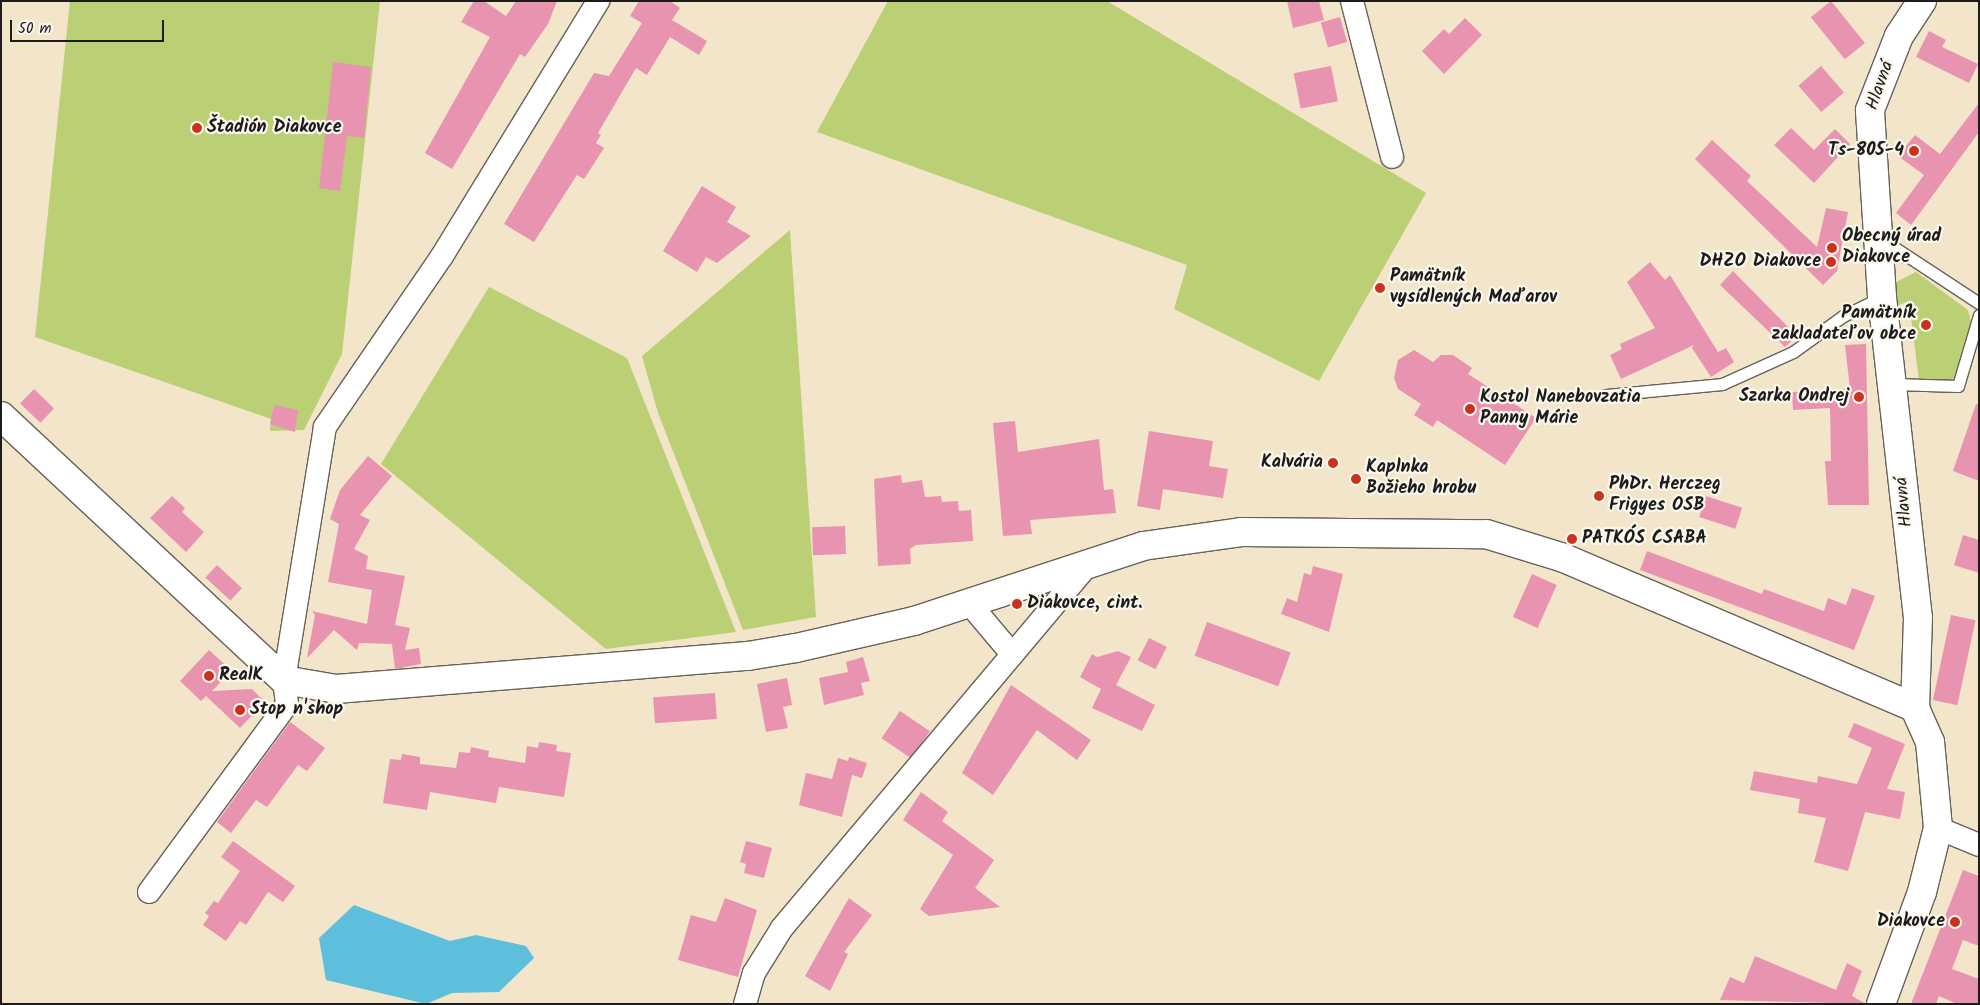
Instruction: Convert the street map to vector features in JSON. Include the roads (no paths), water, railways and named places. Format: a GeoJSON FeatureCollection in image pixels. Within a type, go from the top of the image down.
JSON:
{"type":"FeatureCollection","features":[{"type":"Feature","properties":{"kind":"street"},"geometry":{"type":"LineString","coordinates":[[149,892],[287,704],[284,680],[325,427],[442,256],[598,1]]}},
{"type":"Feature","properties":{"kind":"street"},"geometry":{"type":"LineString","coordinates":[[1352,1],[1392,157]]}},
{"type":"Feature","properties":{"kind":"street","name":"Hlavná"},"geometry":{"type":"LineString","coordinates":[[1881,1004],[1922,892],[1938,828],[1930,742],[1915,708],[1918,618],[1882,297],[1870,110],[1899,36],[1922,1]]}},
{"type":"Feature","properties":{"kind":"street"},"geometry":{"type":"LineString","coordinates":[[1,416],[284,680],[336,689],[748,656],[914,621],[1143,546],[1241,532],[1486,534],[1564,558],[1915,708]]}},
{"type":"Feature","properties":{"kind":"street"},"geometry":{"type":"LineString","coordinates":[[745,1004],[754,973],[782,928],[1089,564]]}},
{"type":"Feature","properties":{"kind":"street"},"geometry":{"type":"LineString","coordinates":[[969,603],[1012,654]]}},
{"type":"Feature","properties":{"kind":"street"},"geometry":{"type":"LineString","coordinates":[[1938,828],[1979,845]]}},
{"type":"Feature","properties":{"kind":"lane"},"geometry":{"type":"LineString","coordinates":[[1878,237],[1979,303]]}},
{"type":"Feature","properties":{"kind":"lane"},"geometry":{"type":"LineString","coordinates":[[1606,395],[1722,384],[1793,352],[1844,316],[1882,297]]}},
{"type":"Feature","properties":{"kind":"lane"},"geometry":{"type":"LineString","coordinates":[[1893,384],[1958,386],[1979,314]]}},
{"type":"Feature","properties":{"kind":"water"},"geometry":{"type":"Polygon","coordinates":[[[354,905],[450,941],[476,935],[526,946],[534,958],[499,992],[452,993],[426,1004],[326,980],[319,938],[354,905]]]}},
{"type":"Feature","properties":{"kind":"place","name":"Štadión Diakovce"},"geometry":{"type":"Point","coordinates":[197,128]}},
{"type":"Feature","properties":{"kind":"place","name":"Ts-805-4"},"geometry":{"type":"Point","coordinates":[1914,151]}},
{"type":"Feature","properties":{"kind":"place","name":"Obecný úrad Diakovce"},"geometry":{"type":"Point","coordinates":[1832,248]}},
{"type":"Feature","properties":{"kind":"place","name":"DHZO Diakovce"},"geometry":{"type":"Point","coordinates":[1831,262]}},
{"type":"Feature","properties":{"kind":"place","name":"Pamätník vysídlených Maďarov"},"geometry":{"type":"Point","coordinates":[1380,288]}},
{"type":"Feature","properties":{"kind":"place","name":"Pamätník zakladateľov obce"},"geometry":{"type":"Point","coordinates":[1926,325]}},
{"type":"Feature","properties":{"kind":"place","name":"Szarka Ondrej"},"geometry":{"type":"Point","coordinates":[1859,397]}},
{"type":"Feature","properties":{"kind":"place","name":"Kostol Nanebovzatia Panny Márie"},"geometry":{"type":"Point","coordinates":[1470,409]}},
{"type":"Feature","properties":{"kind":"place","name":"Kalvária"},"geometry":{"type":"Point","coordinates":[1333,463]}},
{"type":"Feature","properties":{"kind":"place","name":"Kaplnka Božieho hrobu"},"geometry":{"type":"Point","coordinates":[1356,479]}},
{"type":"Feature","properties":{"kind":"place","name":"PhDr. Herczeg Frigyes OSB"},"geometry":{"type":"Point","coordinates":[1599,496]}},
{"type":"Feature","properties":{"kind":"place","name":"PATKÓS CSABA"},"geometry":{"type":"Point","coordinates":[1572,539]}},
{"type":"Feature","properties":{"kind":"place","name":"Diakovce, cint."},"geometry":{"type":"Point","coordinates":[1017,604]}},
{"type":"Feature","properties":{"kind":"place","name":"RealK"},"geometry":{"type":"Point","coordinates":[209,676]}},
{"type":"Feature","properties":{"kind":"place","name":"Stop n'shop"},"geometry":{"type":"Point","coordinates":[240,710]}},
{"type":"Feature","properties":{"kind":"place","name":"Diakovce"},"geometry":{"type":"Point","coordinates":[1955,922]}}]}
